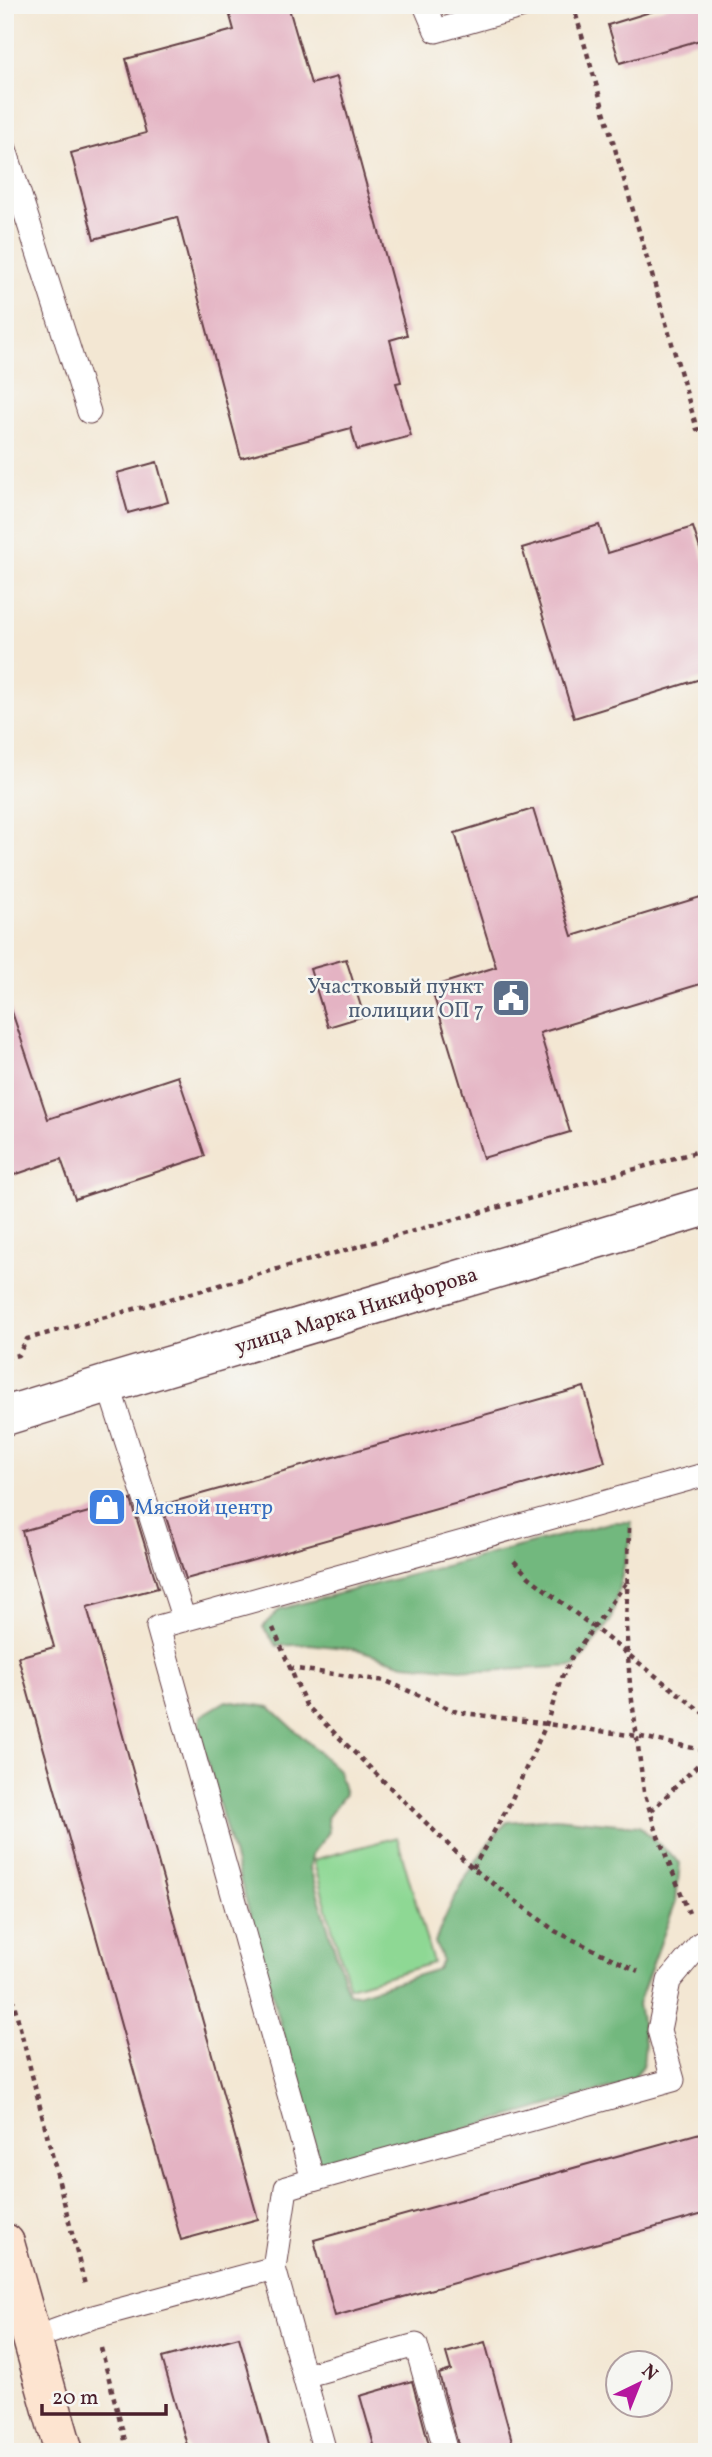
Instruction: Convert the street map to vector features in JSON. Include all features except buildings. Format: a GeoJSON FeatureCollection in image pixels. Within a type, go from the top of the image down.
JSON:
{"type":"FeatureCollection","features":[{"type":"Feature","properties":{"kind":"street","name":"улица Марка Никифорова"},"geometry":{"type":"LineString","coordinates":[[5,1416],[707,1206]]}},
{"type":"Feature","properties":{"kind":"street"},"geometry":{"type":"LineString","coordinates":[[5,2243],[13,2305],[32,2339],[64,2452]]}},
{"type":"Feature","properties":{"kind":"lane"},"geometry":{"type":"LineString","coordinates":[[425,5],[436,31],[527,5]]}},
{"type":"Feature","properties":{"kind":"lane"},"geometry":{"type":"LineString","coordinates":[[5,149],[89,412]]}},
{"type":"Feature","properties":{"kind":"lane"},"geometry":{"type":"LineString","coordinates":[[108,1384],[184,1620]]}},
{"type":"Feature","properties":{"kind":"lane"},"geometry":{"type":"LineString","coordinates":[[313,2180],[158,1627],[707,1474]]}},
{"type":"Feature","properties":{"kind":"lane"},"geometry":{"type":"LineString","coordinates":[[325,2452],[274,2268],[286,2188],[673,2081],[659,2030],[669,1981],[704,1942]]}},
{"type":"Feature","properties":{"kind":"lane"},"geometry":{"type":"LineString","coordinates":[[32,2339],[93,2316],[274,2268]]}},
{"type":"Feature","properties":{"kind":"lane"},"geometry":{"type":"LineString","coordinates":[[304,2376],[416,2345],[446,2452]]}},
{"type":"Feature","properties":{"kind":"path"},"geometry":{"type":"LineString","coordinates":[[573,5],[697,429],[707,435]]}},
{"type":"Feature","properties":{"kind":"path"},"geometry":{"type":"LineString","coordinates":[[5,1359],[18,1355],[27,1339],[707,1149]]}},
{"type":"Feature","properties":{"kind":"path"},"geometry":{"type":"LineString","coordinates":[[630,1496],[625,1626],[644,1792],[658,1836],[704,1942]]}},
{"type":"Feature","properties":{"kind":"path"},"geometry":{"type":"LineString","coordinates":[[490,1535],[529,1577],[707,1716]]}},
{"type":"Feature","properties":{"kind":"path"},"geometry":{"type":"LineString","coordinates":[[473,1868],[509,1805],[546,1725],[560,1682],[572,1657],[627,1581]]}},
{"type":"Feature","properties":{"kind":"path"},"geometry":{"type":"LineString","coordinates":[[262,1598],[306,1705],[473,1868],[555,1931],[633,1969],[669,1981]]}},
{"type":"Feature","properties":{"kind":"path"},"geometry":{"type":"LineString","coordinates":[[289,1668],[386,1681],[457,1712],[637,1736],[707,1751]]}},
{"type":"Feature","properties":{"kind":"path"},"geometry":{"type":"LineString","coordinates":[[650,1811],[707,1756]]}},
{"type":"Feature","properties":{"kind":"path"},"geometry":{"type":"LineString","coordinates":[[5,1968],[128,2452]]}},
{"type":"Feature","properties":{"kind":"path"},"geometry":{"type":"LineString","coordinates":[[5,2445],[7,2452]]}},
{"type":"Feature","properties":{"kind":"green space"},"geometry":{"type":"Polygon","coordinates":[[[613,1522],[631,1522],[631,1538],[611,1620],[576,1666],[484,1671],[404,1664],[359,1650],[310,1644],[277,1646],[263,1627],[280,1609],[613,1522]]]}},
{"type":"Feature","properties":{"kind":"green space"},"geometry":{"type":"Polygon","coordinates":[[[226,1701],[270,1707],[338,1770],[345,1794],[327,1818],[329,1832],[312,1854],[310,1868],[348,1993],[357,1994],[438,1969],[442,1961],[435,1942],[448,1911],[475,1863],[507,1822],[555,1818],[639,1826],[680,1863],[676,1901],[638,2004],[645,2043],[643,2066],[629,2083],[321,2169],[199,1732],[201,1716],[226,1701]]]}},
{"type":"Feature","properties":{"kind":"green space"},"geometry":{"type":"Polygon","coordinates":[[[397,1837],[433,1963],[349,1987],[313,1860],[397,1837]]]}},
{"type":"Feature","properties":{"kind":"place","name":"Участковый пункт полиции ОП 7"},"geometry":{"type":"Point","coordinates":[511,998]}},
{"type":"Feature","properties":{"kind":"place","name":"Мясной центр"},"geometry":{"type":"Point","coordinates":[107,1507]}}]}
